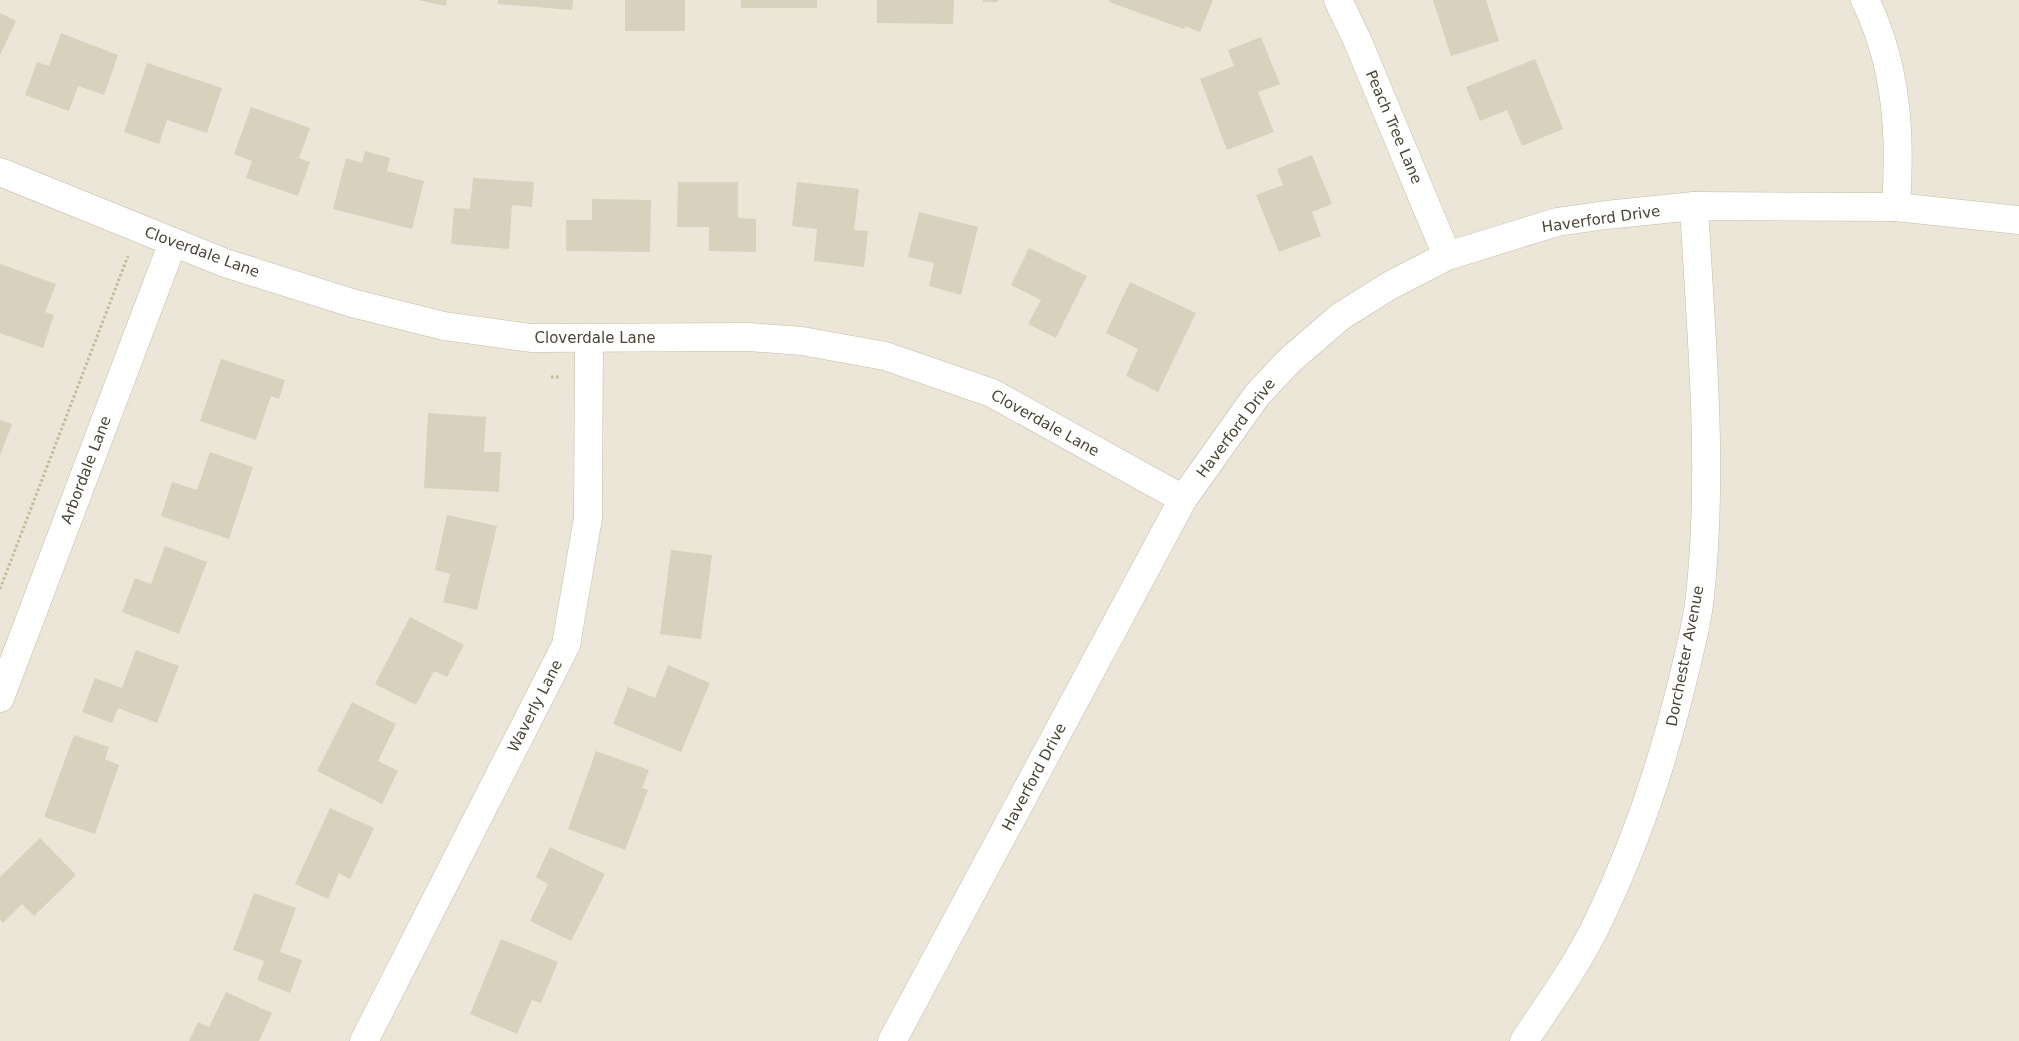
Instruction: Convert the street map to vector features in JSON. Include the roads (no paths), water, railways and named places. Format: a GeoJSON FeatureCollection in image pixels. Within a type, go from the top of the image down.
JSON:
{"type":"FeatureCollection","features":[{"type":"Feature","properties":{"kind":"street","name":"Peach Tree Lane"},"geometry":{"type":"LineString","coordinates":[[1338,0],[1362,50],[1447,256]]}},
{"type":"Feature","properties":{"kind":"street"},"geometry":{"type":"LineString","coordinates":[[1865,0],[1876,23],[1884,47],[1894,96],[1898,170],[1896,207]]}},
{"type":"Feature","properties":{"kind":"street","name":"Cloverdale Lane"},"geometry":{"type":"LineString","coordinates":[[0,172],[226,263],[352,303],[444,326],[531,338],[749,337],[802,341],[885,356],[992,393],[1183,499]]}},
{"type":"Feature","properties":{"kind":"street","name":"Haverford Drive"},"geometry":{"type":"LineString","coordinates":[[892,1041],[1183,499],[1257,395],[1290,360],[1341,316],[1389,286],[1447,256],[1557,222],[1694,206],[1896,207],[2019,220]]}},
{"type":"Feature","properties":{"kind":"street","name":"Dorchester Avenue"},"geometry":{"type":"LineString","coordinates":[[1524,1041],[1556,995],[1595,928],[1630,850],[1669,735],[1700,598],[1706,513],[1706,404],[1694,206]]}},
{"type":"Feature","properties":{"kind":"street","name":"Arbordale Lane"},"geometry":{"type":"LineString","coordinates":[[0,698],[173,242]]}},
{"type":"Feature","properties":{"kind":"street","name":"Waverly Lane"},"geometry":{"type":"LineString","coordinates":[[364,1041],[566,645],[588,518],[589,338]]}}]}
